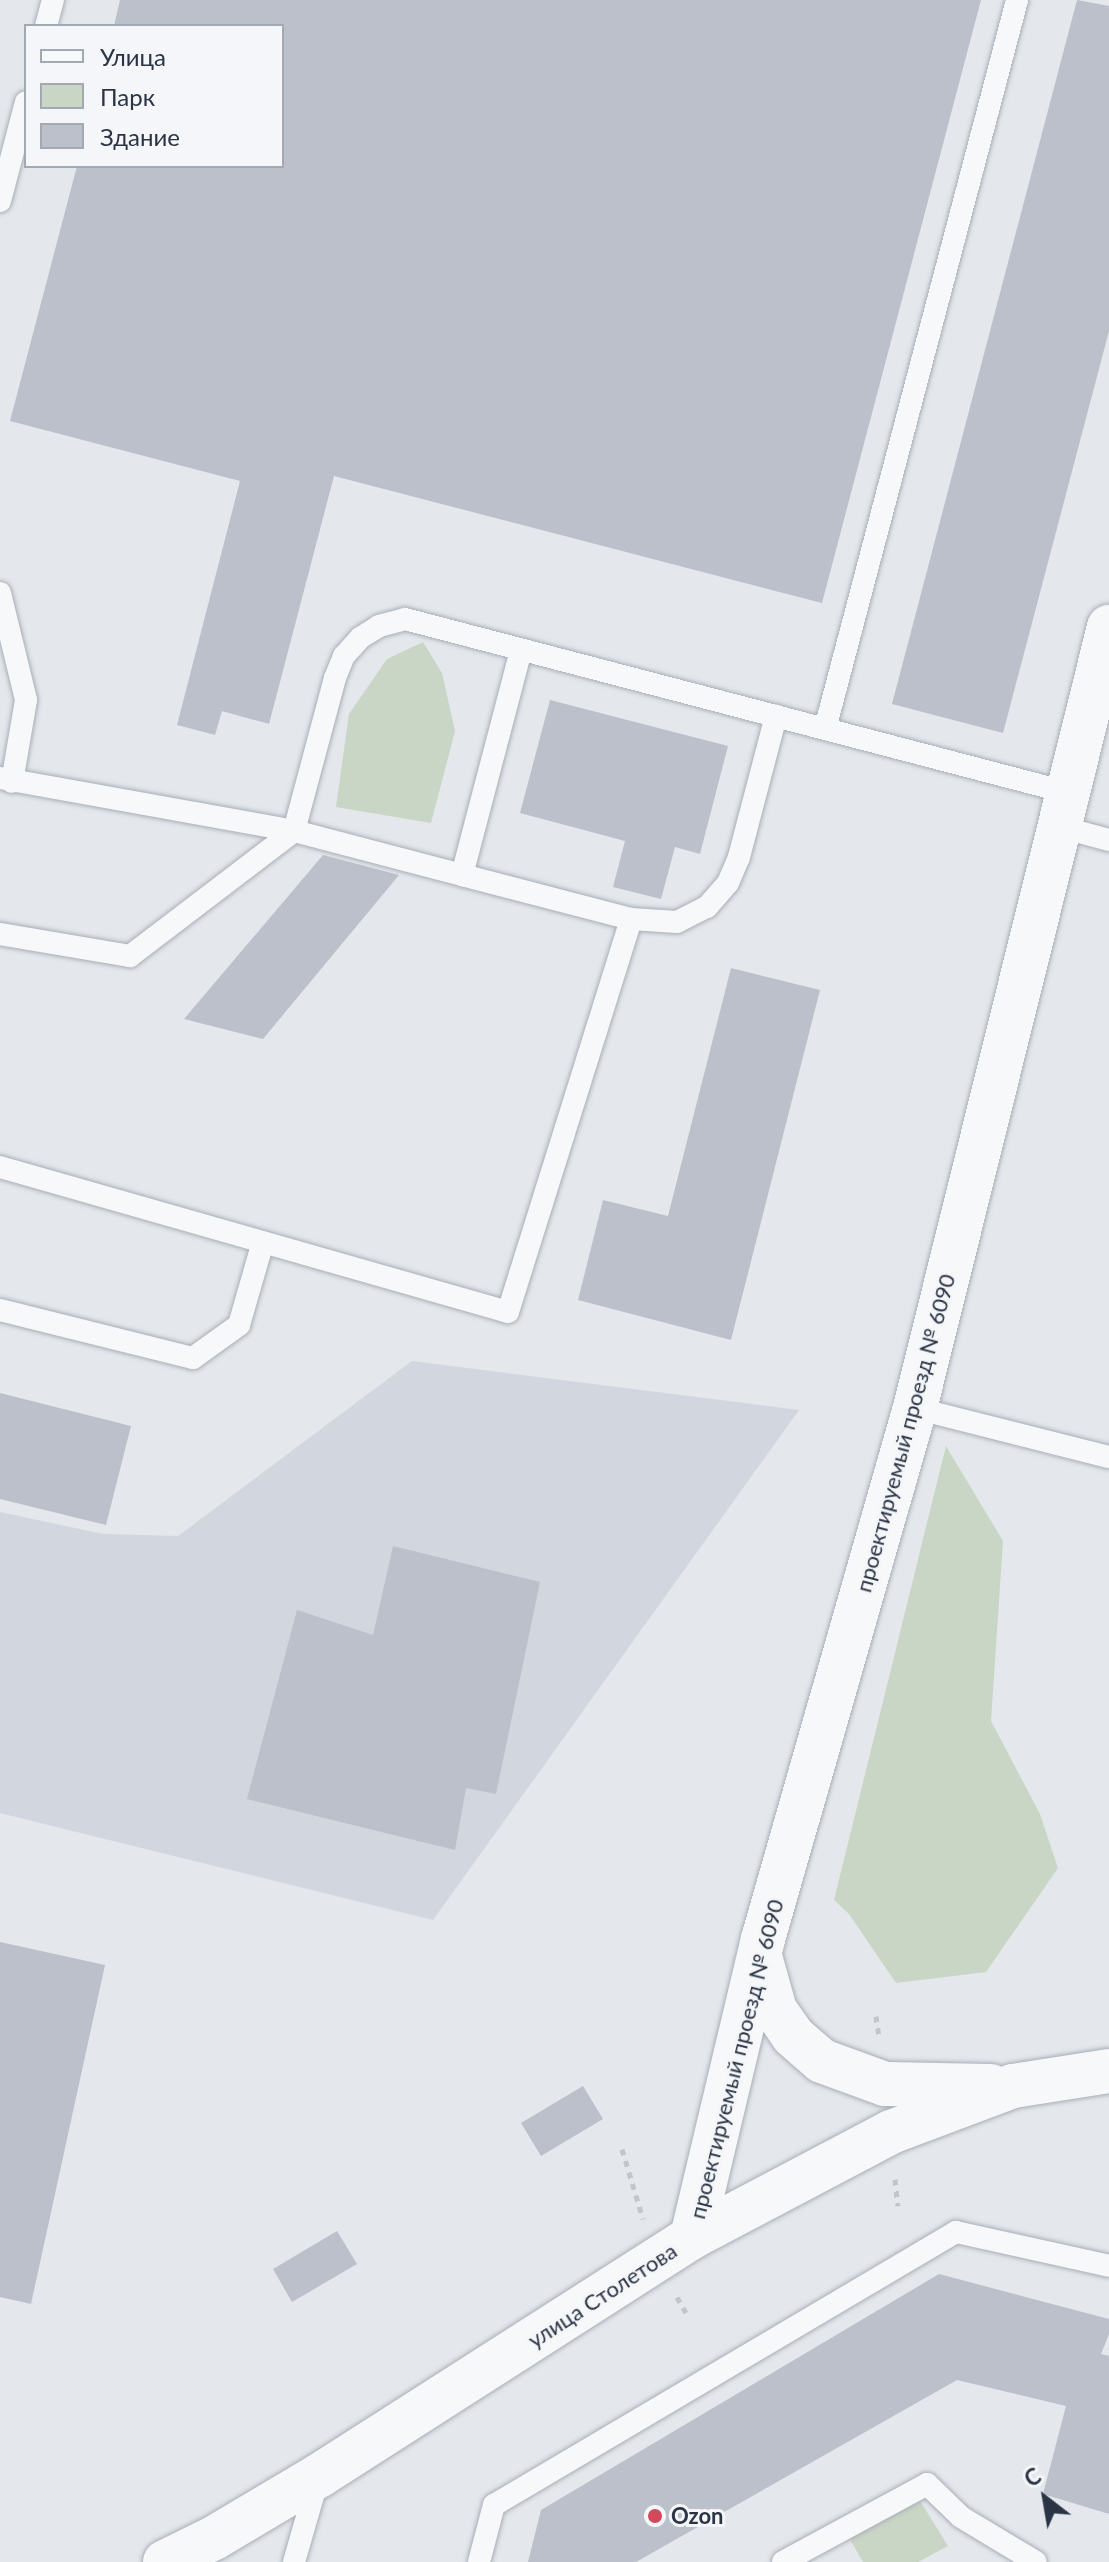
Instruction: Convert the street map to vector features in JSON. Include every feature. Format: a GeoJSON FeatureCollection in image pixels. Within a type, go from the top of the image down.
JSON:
{"type":"FeatureCollection","features":[{"type":"Feature","properties":{"kind":"street","name":"проектируемый проезд № 6090"},"geometry":{"type":"LineString","coordinates":[[692,2237],[760,1958],[915,1408],[1109,627]]}},
{"type":"Feature","properties":{"kind":"street"},"geometry":{"type":"LineString","coordinates":[[760,1958],[775,2010],[793,2036],[822,2061],[885,2084],[1013,2086]]}},
{"type":"Feature","properties":{"kind":"street","name":"улица Столетова"},"geometry":{"type":"LineString","coordinates":[[165,2562],[214,2538],[320,2475],[692,2237],[891,2132],[1013,2086],[1109,2071]]}},
{"type":"Feature","properties":{"kind":"lane"},"geometry":{"type":"LineString","coordinates":[[47,24],[53,0]]}},
{"type":"Feature","properties":{"kind":"lane"},"geometry":{"type":"LineString","coordinates":[[825,729],[1017,0]]}},
{"type":"Feature","properties":{"kind":"lane"},"geometry":{"type":"LineString","coordinates":[[0,201],[24,110]]}},
{"type":"Feature","properties":{"kind":"lane"},"geometry":{"type":"LineString","coordinates":[[0,593],[26,700],[6,780],[294,831],[631,919],[677,922],[707,907],[728,883],[739,857],[776,716]]}},
{"type":"Feature","properties":{"kind":"lane"},"geometry":{"type":"LineString","coordinates":[[0,934],[130,956],[294,831],[335,678],[344,656],[360,638],[379,626],[405,619],[825,729],[1062,809],[1109,840]]}},
{"type":"Feature","properties":{"kind":"lane"},"geometry":{"type":"LineString","coordinates":[[462,875],[521,650]]}},
{"type":"Feature","properties":{"kind":"lane"},"geometry":{"type":"LineString","coordinates":[[0,1167],[508,1312],[631,919]]}},
{"type":"Feature","properties":{"kind":"lane"},"geometry":{"type":"LineString","coordinates":[[0,1310],[193,1358],[239,1325],[263,1242]]}},
{"type":"Feature","properties":{"kind":"lane"},"geometry":{"type":"LineString","coordinates":[[915,1408],[1109,1457]]}},
{"type":"Feature","properties":{"kind":"lane"},"geometry":{"type":"LineString","coordinates":[[479,2562],[494,2505],[956,2232],[1109,2266]]}},
{"type":"Feature","properties":{"kind":"lane"},"geometry":{"type":"LineString","coordinates":[[294,2562],[320,2475]]}},
{"type":"Feature","properties":{"kind":"lane"},"geometry":{"type":"LineString","coordinates":[[783,2562],[927,2484],[961,2517],[1036,2562]]}},
{"type":"Feature","properties":{"kind":"shaded area"},"geometry":{"type":"Polygon","coordinates":[[[412,1361],[799,1410],[433,1920],[0,1813],[0,1512],[103,1534],[178,1536],[412,1361]]]}},
{"type":"Feature","properties":{"kind":"green space"},"geometry":{"type":"Polygon","coordinates":[[[423,642],[442,673],[455,731],[431,823],[336,807],[349,714],[387,659],[423,642]]]}},
{"type":"Feature","properties":{"kind":"green space"},"geometry":{"type":"Polygon","coordinates":[[[946,1446],[1003,1541],[991,1721],[1040,1814],[1058,1868],[986,1972],[896,1983],[849,1914],[834,1900],[946,1446]]]}},
{"type":"Feature","properties":{"kind":"green space"},"geometry":{"type":"Polygon","coordinates":[[[914,2491],[948,2546],[918,2562],[863,2562],[844,2529],[914,2491]]]}},
{"type":"Feature","properties":{"kind":"building"},"geometry":{"type":"Polygon","coordinates":[[[120,0],[981,0],[822,603],[334,476],[269,724],[222,711],[215,735],[177,725],[240,481],[10,421],[76,168],[284,168],[284,24],[114,24],[120,0]]]}},
{"type":"Feature","properties":{"kind":"building"},"geometry":{"type":"Polygon","coordinates":[[[1077,0],[1109,6],[1109,331],[1003,733],[892,704],[1077,0]]]}},
{"type":"Feature","properties":{"kind":"building"},"geometry":{"type":"Polygon","coordinates":[[[550,700],[728,746],[700,854],[675,847],[661,899],[613,887],[625,841],[520,813],[550,700]]]}},
{"type":"Feature","properties":{"kind":"building"},"geometry":{"type":"Polygon","coordinates":[[[323,855],[399,875],[263,1039],[184,1019],[323,855]]]}},
{"type":"Feature","properties":{"kind":"building"},"geometry":{"type":"Polygon","coordinates":[[[731,968],[820,990],[731,1340],[578,1300],[603,1200],[668,1216],[731,968]]]}},
{"type":"Feature","properties":{"kind":"building"},"geometry":{"type":"Polygon","coordinates":[[[0,1393],[131,1426],[106,1525],[0,1499],[0,1393]]]}},
{"type":"Feature","properties":{"kind":"building"},"geometry":{"type":"Polygon","coordinates":[[[393,1546],[540,1582],[496,1794],[466,1788],[455,1850],[247,1799],[297,1610],[373,1635],[393,1546]]]}},
{"type":"Feature","properties":{"kind":"building"},"geometry":{"type":"Polygon","coordinates":[[[0,1942],[105,1965],[31,2304],[0,2297],[0,1942]]]}},
{"type":"Feature","properties":{"kind":"building"},"geometry":{"type":"Polygon","coordinates":[[[583,2086],[603,2119],[541,2156],[521,2123],[583,2086]]]}},
{"type":"Feature","properties":{"kind":"building"},"geometry":{"type":"Polygon","coordinates":[[[337,2231],[357,2264],[292,2302],[273,2269],[337,2231]]]}},
{"type":"Feature","properties":{"kind":"building"},"geometry":{"type":"Polygon","coordinates":[[[939,2274],[1109,2319],[1109,2334],[1101,2354],[1109,2356],[1109,2514],[1043,2494],[1066,2406],[957,2380],[636,2562],[528,2562],[541,2510],[939,2274]]]}},
{"type":"Feature","properties":{"kind":"place","name":"Ozon"},"geometry":{"type":"Point","coordinates":[655,2516]}}]}
